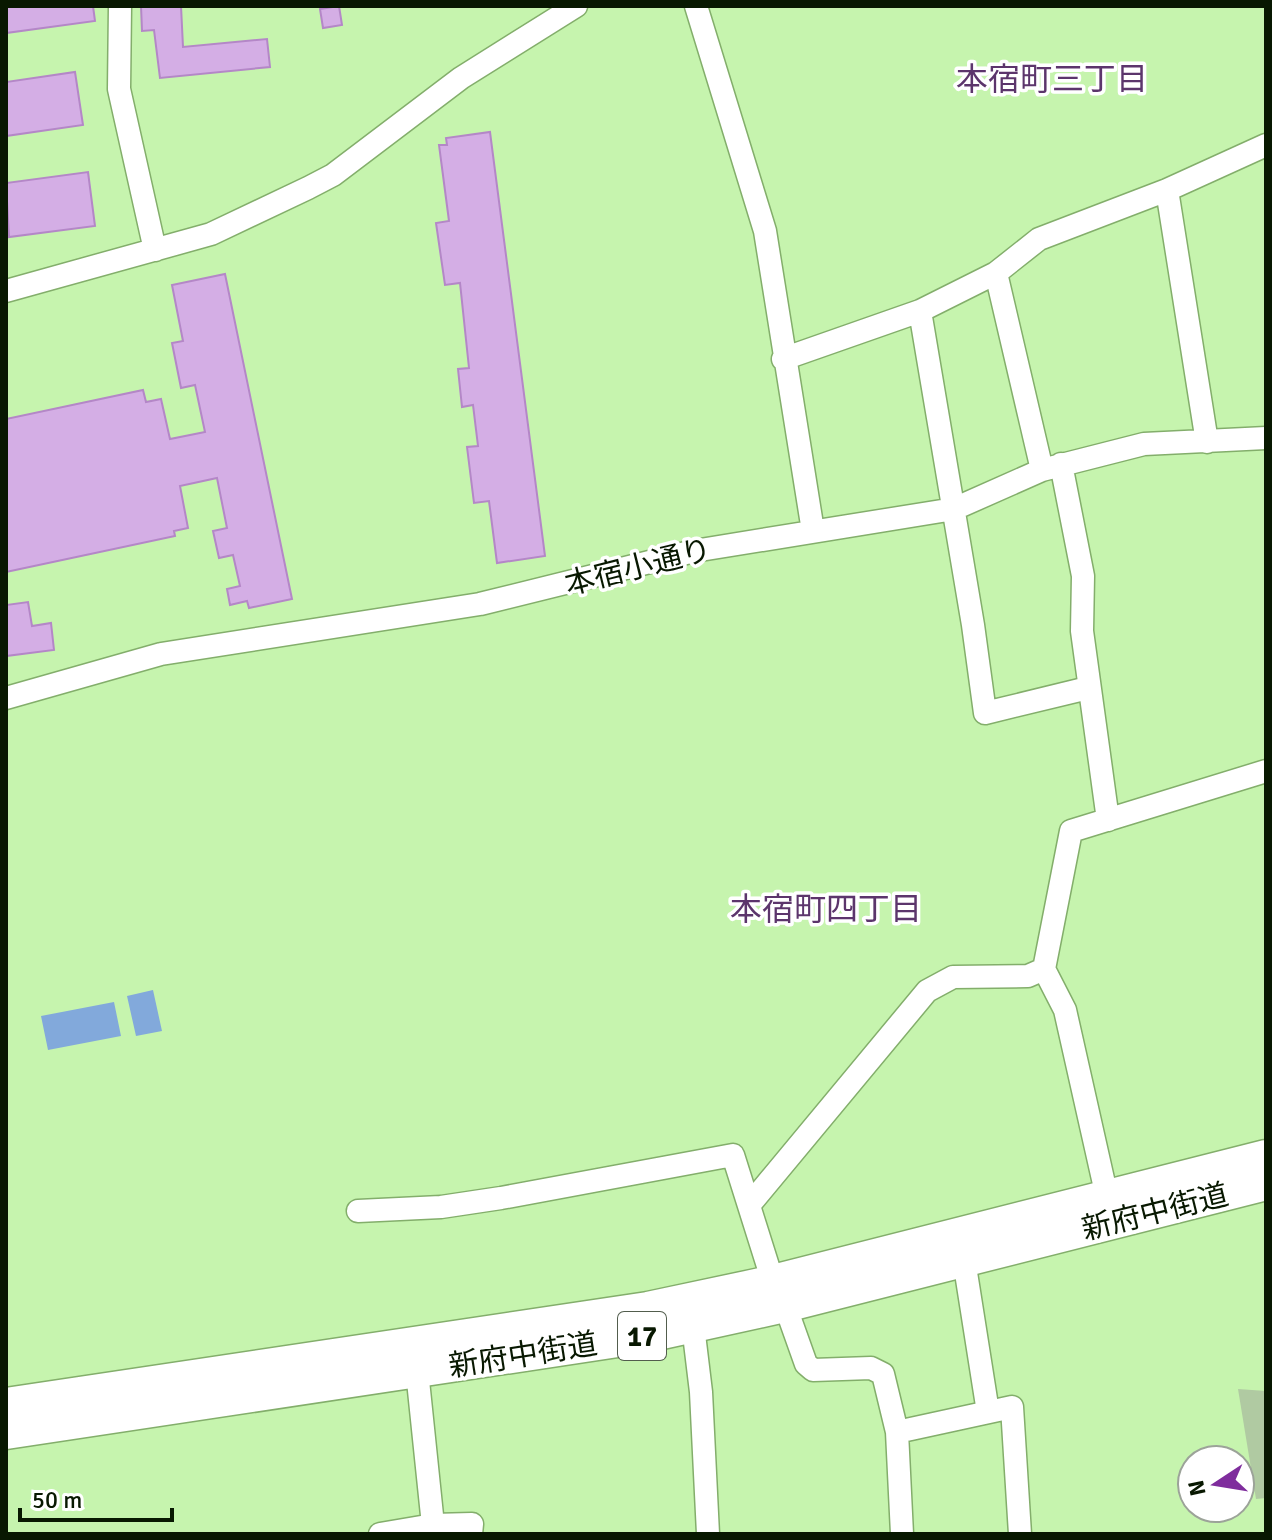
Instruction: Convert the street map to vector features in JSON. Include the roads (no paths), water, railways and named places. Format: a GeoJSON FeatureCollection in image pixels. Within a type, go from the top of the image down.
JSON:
{"type":"FeatureCollection","features":[{"type":"Feature","properties":{"kind":"main road","name":"新府中街道"},"geometry":{"type":"LineString","coordinates":[[6,1432],[693,1326],[779,1293],[1107,1197],[1266,1157]]}},
{"type":"Feature","properties":{"kind":"main road","name":"新府中街道"},"geometry":{"type":"LineString","coordinates":[[6,1405],[779,1293],[964,1260],[1266,1183]]}},
{"type":"Feature","properties":{"kind":"street"},"geometry":{"type":"LineString","coordinates":[[120,6],[119,89],[155,250]]}},
{"type":"Feature","properties":{"kind":"street"},"geometry":{"type":"LineString","coordinates":[[696,6],[765,231],[783,359],[813,531]]}},
{"type":"Feature","properties":{"kind":"street"},"geometry":{"type":"LineString","coordinates":[[6,291],[211,234],[333,175],[461,78],[566,9]]}},
{"type":"Feature","properties":{"kind":"street"},"geometry":{"type":"LineString","coordinates":[[783,359],[920,311],[996,273],[1039,239],[1167,190],[1266,145]]}},
{"type":"Feature","properties":{"kind":"street"},"geometry":{"type":"LineString","coordinates":[[1167,190],[1207,442]]}},
{"type":"Feature","properties":{"kind":"street"},"geometry":{"type":"LineString","coordinates":[[996,273],[1083,576],[1082,631],[1108,820]]}},
{"type":"Feature","properties":{"kind":"street"},"geometry":{"type":"LineString","coordinates":[[920,311],[985,713],[1088,688]]}},
{"type":"Feature","properties":{"kind":"street","name":"本宿小通り"},"geometry":{"type":"LineString","coordinates":[[6,698],[161,654],[480,604],[694,551],[954,509],[1052,467],[1144,444],[1266,438]]}},
{"type":"Feature","properties":{"kind":"street"},"geometry":{"type":"LineString","coordinates":[[1107,1197],[1065,1010],[1044,969],[1071,831],[1266,771]]}},
{"type":"Feature","properties":{"kind":"street"},"geometry":{"type":"LineString","coordinates":[[751,1203],[927,991],[953,977],[1028,976],[1044,969]]}},
{"type":"Feature","properties":{"kind":"street"},"geometry":{"type":"LineString","coordinates":[[358,1211],[441,1207],[733,1155],[806,1364],[813,1370],[871,1368],[883,1374],[897,1432],[902,1534]]}},
{"type":"Feature","properties":{"kind":"street"},"geometry":{"type":"LineString","coordinates":[[964,1260],[988,1412]]}},
{"type":"Feature","properties":{"kind":"street"},"geometry":{"type":"LineString","coordinates":[[693,1326],[701,1392],[708,1534]]}},
{"type":"Feature","properties":{"kind":"street"},"geometry":{"type":"LineString","coordinates":[[417,1371],[433,1525]]}},
{"type":"Feature","properties":{"kind":"street"},"geometry":{"type":"LineString","coordinates":[[897,1432],[1012,1407],[1020,1534]]}},
{"type":"Feature","properties":{"kind":"street"},"geometry":{"type":"LineString","coordinates":[[380,1534],[433,1525],[472,1524],[471,1534]]}},
{"type":"Feature","properties":{"kind":"water"},"geometry":{"type":"Polygon","coordinates":[[[153,990],[162,1031],[136,1036],[127,996],[153,990]]]}},
{"type":"Feature","properties":{"kind":"water"},"geometry":{"type":"Polygon","coordinates":[[[114,1002],[121,1036],[48,1050],[41,1016],[114,1002]]]}},
{"type":"Feature","properties":{"kind":"district","name":"本宿町三丁目"},"geometry":{"type":"Point","coordinates":[1052,79]}},
{"type":"Feature","properties":{"kind":"district","name":"本宿町四丁目"},"geometry":{"type":"Point","coordinates":[826,909]}}]}
